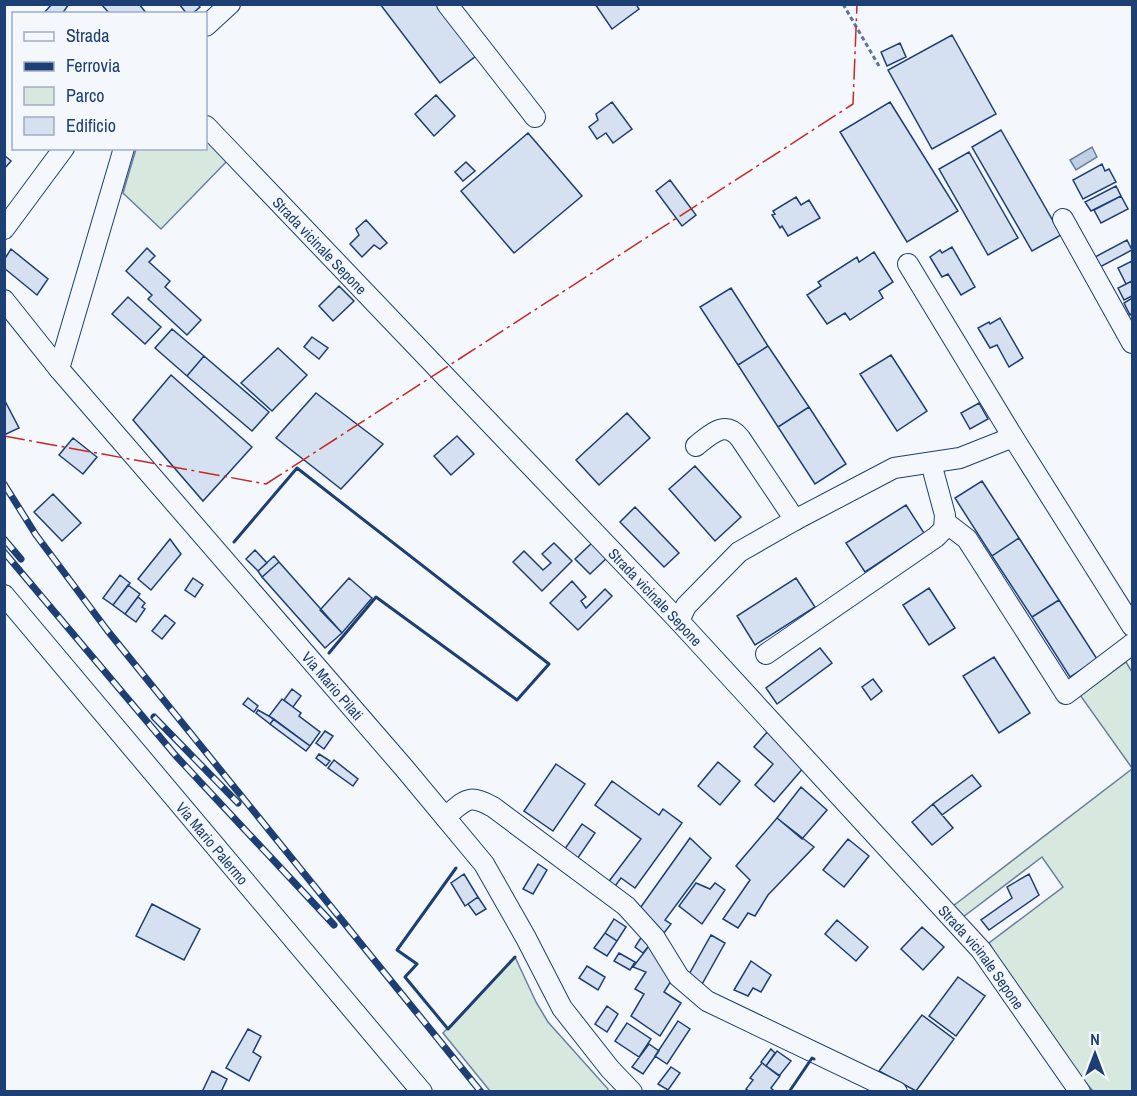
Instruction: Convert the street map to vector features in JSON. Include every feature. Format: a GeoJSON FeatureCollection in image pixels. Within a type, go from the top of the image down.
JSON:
{"type":"FeatureCollection","features":[{"type":"Feature","properties":{"kind":"street"},"geometry":{"type":"LineString","coordinates":[[207,25],[230,4]]}},
{"type":"Feature","properties":{"kind":"street"},"geometry":{"type":"LineString","coordinates":[[447,4],[535,117]]}},
{"type":"Feature","properties":{"kind":"street","name":"Strada vicinale Sepone"},"geometry":{"type":"LineString","coordinates":[[207,127],[679,621],[981,950],[1080,1092]]}},
{"type":"Feature","properties":{"kind":"street"},"geometry":{"type":"LineString","coordinates":[[4,229],[63,150]]}},
{"type":"Feature","properties":{"kind":"street"},"geometry":{"type":"LineString","coordinates":[[59,369],[123,150]]}},
{"type":"Feature","properties":{"kind":"street"},"geometry":{"type":"LineString","coordinates":[[1063,219],[1132,343]]}},
{"type":"Feature","properties":{"kind":"street"},"geometry":{"type":"LineString","coordinates":[[908,264],[1132,626]]}},
{"type":"Feature","properties":{"kind":"street","name":"Via Mario Pilati"},"geometry":{"type":"LineString","coordinates":[[4,300],[59,369],[484,864],[562,1008],[610,1069],[632,1092]]}},
{"type":"Feature","properties":{"kind":"street"},"geometry":{"type":"LineString","coordinates":[[696,446],[720,429],[729,429],[737,434],[795,520]]}},
{"type":"Feature","properties":{"kind":"street"},"geometry":{"type":"LineString","coordinates":[[679,621],[686,606],[739,552],[795,520],[894,468],[960,458],[1013,437]]}},
{"type":"Feature","properties":{"kind":"street"},"geometry":{"type":"LineString","coordinates":[[766,654],[936,537],[944,529],[945,515],[931,463]]}},
{"type":"Feature","properties":{"kind":"street"},"geometry":{"type":"LineString","coordinates":[[945,522],[967,539],[1066,694],[1132,644]]}},
{"type":"Feature","properties":{"kind":"street","name":"Via Mario Palermo"},"geometry":{"type":"LineString","coordinates":[[4,595],[422,1092]]}},
{"type":"Feature","properties":{"kind":"street"},"geometry":{"type":"LineString","coordinates":[[445,817],[470,799],[477,798],[493,807],[626,906],[655,938],[679,977],[707,1001],[897,1092]]}},
{"type":"Feature","properties":{"kind":"path"},"geometry":{"type":"LineString","coordinates":[[843,4],[879,66]]}},
{"type":"Feature","properties":{"kind":"green space"},"geometry":{"type":"Polygon","coordinates":[[[207,131],[230,158],[161,229],[123,193],[136,150],[207,150],[207,131]]]}},
{"type":"Feature","properties":{"kind":"green space"},"geometry":{"type":"Polygon","coordinates":[[[1126,662],[1132,672],[1132,768],[1080,695],[1126,662]]]}},
{"type":"Feature","properties":{"kind":"green space"},"geometry":{"type":"Polygon","coordinates":[[[1132,769],[1132,1091],[1093,1091],[1025,1001],[989,943],[1063,887],[1042,857],[963,917],[953,906],[1132,769]]]}},
{"type":"Feature","properties":{"kind":"green space"},"geometry":{"type":"Polygon","coordinates":[[[515,957],[548,1022],[608,1089],[607,1091],[490,1091],[443,1033],[515,957]]]}},
{"type":"Feature","properties":{"kind":"water"},"geometry":{"type":"Polygon","coordinates":[[[1092,147],[1097,157],[1076,170],[1070,160],[1092,147]]]}},
{"type":"Feature","properties":{"kind":"building"},"geometry":{"type":"Polygon","coordinates":[[[52,4],[69,4],[63,12],[45,12],[52,4]]]}},
{"type":"Feature","properties":{"kind":"building"},"geometry":{"type":"Polygon","coordinates":[[[101,4],[139,4],[145,12],[108,12],[101,4]]]}},
{"type":"Feature","properties":{"kind":"building"},"geometry":{"type":"Polygon","coordinates":[[[179,4],[198,4],[200,7],[194,12],[185,12],[179,4]]]}},
{"type":"Feature","properties":{"kind":"building"},"geometry":{"type":"Polygon","coordinates":[[[380,4],[436,4],[476,56],[440,83],[380,4]]]}},
{"type":"Feature","properties":{"kind":"building"},"geometry":{"type":"Polygon","coordinates":[[[595,4],[636,4],[639,9],[612,29],[595,4]]]}},
{"type":"Feature","properties":{"kind":"building"},"geometry":{"type":"Polygon","coordinates":[[[952,35],[996,114],[932,149],[888,70],[952,35]]]}},
{"type":"Feature","properties":{"kind":"building"},"geometry":{"type":"Polygon","coordinates":[[[900,43],[906,57],[887,66],[881,52],[900,43]]]}},
{"type":"Feature","properties":{"kind":"building"},"geometry":{"type":"Polygon","coordinates":[[[436,95],[455,116],[434,136],[415,114],[436,95]]]}},
{"type":"Feature","properties":{"kind":"building"},"geometry":{"type":"Polygon","coordinates":[[[612,102],[632,129],[613,143],[606,133],[597,139],[589,127],[598,120],[596,114],[612,102]]]}},
{"type":"Feature","properties":{"kind":"building"},"geometry":{"type":"Polygon","coordinates":[[[890,102],[958,211],[907,242],[840,132],[890,102]]]}},
{"type":"Feature","properties":{"kind":"building"},"geometry":{"type":"Polygon","coordinates":[[[1001,130],[1061,235],[1032,251],[972,147],[1001,130]]]}},
{"type":"Feature","properties":{"kind":"building"},"geometry":{"type":"Polygon","coordinates":[[[528,133],[582,196],[514,253],[461,191],[528,133]]]}},
{"type":"Feature","properties":{"kind":"building"},"geometry":{"type":"Polygon","coordinates":[[[969,152],[1018,238],[988,255],[939,169],[969,152]]]}},
{"type":"Feature","properties":{"kind":"building"},"geometry":{"type":"Polygon","coordinates":[[[4,155],[11,161],[4,169],[4,155]]]}},
{"type":"Feature","properties":{"kind":"building"},"geometry":{"type":"Polygon","coordinates":[[[466,162],[475,171],[463,181],[455,172],[466,162]]]}},
{"type":"Feature","properties":{"kind":"building"},"geometry":{"type":"Polygon","coordinates":[[[1102,164],[1105,171],[1109,169],[1116,182],[1083,199],[1073,180],[1102,164]]]}},
{"type":"Feature","properties":{"kind":"building"},"geometry":{"type":"Polygon","coordinates":[[[670,180],[696,215],[682,226],[656,191],[670,180]]]}},
{"type":"Feature","properties":{"kind":"building"},"geometry":{"type":"Polygon","coordinates":[[[1116,186],[1121,196],[1091,211],[1085,202],[1116,186]]]}},
{"type":"Feature","properties":{"kind":"building"},"geometry":{"type":"Polygon","coordinates":[[[1121,196],[1128,209],[1101,223],[1094,210],[1121,196]]]}},
{"type":"Feature","properties":{"kind":"building"},"geometry":{"type":"Polygon","coordinates":[[[796,197],[801,205],[809,200],[820,218],[788,236],[772,215],[775,214],[773,211],[796,197]]]}},
{"type":"Feature","properties":{"kind":"building"},"geometry":{"type":"Polygon","coordinates":[[[366,220],[387,243],[380,249],[374,245],[362,257],[350,244],[359,235],[356,229],[366,220]]]}},
{"type":"Feature","properties":{"kind":"building"},"geometry":{"type":"Polygon","coordinates":[[[1127,240],[1132,250],[1100,267],[1095,257],[1127,240]]]}},
{"type":"Feature","properties":{"kind":"building"},"geometry":{"type":"Polygon","coordinates":[[[952,247],[975,287],[961,295],[948,274],[942,277],[930,257],[940,250],[942,253],[952,247]]]}},
{"type":"Feature","properties":{"kind":"building"},"geometry":{"type":"Polygon","coordinates":[[[147,248],[155,256],[149,262],[170,281],[165,287],[201,320],[187,335],[148,299],[152,295],[126,271],[147,248]]]}},
{"type":"Feature","properties":{"kind":"building"},"geometry":{"type":"Polygon","coordinates":[[[11,249],[48,279],[37,295],[4,268],[4,260],[11,249]]]}},
{"type":"Feature","properties":{"kind":"building"},"geometry":{"type":"Polygon","coordinates":[[[874,252],[893,282],[879,291],[883,298],[850,320],[845,313],[827,324],[807,295],[821,286],[818,282],[857,257],[859,262],[874,252]]]}},
{"type":"Feature","properties":{"kind":"building"},"geometry":{"type":"Polygon","coordinates":[[[1132,261],[1132,281],[1126,284],[1118,268],[1132,261]]]}},
{"type":"Feature","properties":{"kind":"building"},"geometry":{"type":"Polygon","coordinates":[[[1132,281],[1132,296],[1124,300],[1118,288],[1132,281]]]}},
{"type":"Feature","properties":{"kind":"building"},"geometry":{"type":"Polygon","coordinates":[[[339,286],[354,301],[333,321],[319,306],[339,286]]]}},
{"type":"Feature","properties":{"kind":"building"},"geometry":{"type":"Polygon","coordinates":[[[731,288],[768,346],[738,365],[700,307],[731,288]]]}},
{"type":"Feature","properties":{"kind":"building"},"geometry":{"type":"Polygon","coordinates":[[[128,297],[161,327],[145,344],[112,314],[128,297]]]}},
{"type":"Feature","properties":{"kind":"building"},"geometry":{"type":"Polygon","coordinates":[[[1132,298],[1132,313],[1130,315],[1124,303],[1132,298]]]}},
{"type":"Feature","properties":{"kind":"building"},"geometry":{"type":"Polygon","coordinates":[[[1000,318],[1023,358],[1009,367],[997,345],[990,348],[978,328],[1000,318]]]}},
{"type":"Feature","properties":{"kind":"building"},"geometry":{"type":"Polygon","coordinates":[[[172,329],[204,356],[187,376],[155,348],[172,329]]]}},
{"type":"Feature","properties":{"kind":"building"},"geometry":{"type":"Polygon","coordinates":[[[312,337],[328,348],[319,359],[304,347],[312,337]]]}},
{"type":"Feature","properties":{"kind":"building"},"geometry":{"type":"Polygon","coordinates":[[[768,346],[809,407],[778,427],[738,365],[768,346]]]}},
{"type":"Feature","properties":{"kind":"building"},"geometry":{"type":"Polygon","coordinates":[[[278,348],[307,375],[272,411],[241,383],[278,348]]]}},
{"type":"Feature","properties":{"kind":"building"},"geometry":{"type":"Polygon","coordinates":[[[891,355],[927,411],[897,431],[860,374],[891,355]]]}},
{"type":"Feature","properties":{"kind":"building"},"geometry":{"type":"Polygon","coordinates":[[[204,356],[269,412],[252,431],[187,376],[204,356]]]}},
{"type":"Feature","properties":{"kind":"building"},"geometry":{"type":"Polygon","coordinates":[[[171,375],[252,447],[203,501],[133,420],[171,375]]]}},
{"type":"Feature","properties":{"kind":"building"},"geometry":{"type":"Polygon","coordinates":[[[316,393],[383,444],[341,489],[276,438],[316,393]]]}},
{"type":"Feature","properties":{"kind":"building"},"geometry":{"type":"Polygon","coordinates":[[[4,399],[19,428],[4,435],[4,399]]]}},
{"type":"Feature","properties":{"kind":"building"},"geometry":{"type":"Polygon","coordinates":[[[979,403],[988,419],[970,429],[961,413],[979,403]]]}},
{"type":"Feature","properties":{"kind":"building"},"geometry":{"type":"Polygon","coordinates":[[[809,407],[846,464],[815,484],[778,427],[809,407]]]}},
{"type":"Feature","properties":{"kind":"building"},"geometry":{"type":"Polygon","coordinates":[[[627,413],[650,438],[599,485],[576,460],[627,413]]]}},
{"type":"Feature","properties":{"kind":"building"},"geometry":{"type":"Polygon","coordinates":[[[457,436],[474,454],[451,475],[434,456],[457,436]]]}},
{"type":"Feature","properties":{"kind":"building"},"geometry":{"type":"Polygon","coordinates":[[[73,438],[97,457],[83,474],[59,455],[73,438]]]}},
{"type":"Feature","properties":{"kind":"building"},"geometry":{"type":"Polygon","coordinates":[[[695,466],[741,517],[715,541],[669,489],[695,466]]]}},
{"type":"Feature","properties":{"kind":"building"},"geometry":{"type":"Polygon","coordinates":[[[982,481],[1019,538],[992,556],[955,498],[982,481]]]}},
{"type":"Feature","properties":{"kind":"building"},"geometry":{"type":"Polygon","coordinates":[[[53,494],[81,523],[62,541],[34,512],[53,494]]]}},
{"type":"Feature","properties":{"kind":"building"},"geometry":{"type":"Polygon","coordinates":[[[906,505],[924,533],[865,572],[846,543],[906,505]]]}},
{"type":"Feature","properties":{"kind":"building"},"geometry":{"type":"Polygon","coordinates":[[[635,507],[679,553],[664,567],[620,522],[635,507]]]}},
{"type":"Feature","properties":{"kind":"building"},"geometry":{"type":"Polygon","coordinates":[[[1019,538],[1059,600],[1032,617],[992,556],[1019,538]]]}},
{"type":"Feature","properties":{"kind":"building"},"geometry":{"type":"Polygon","coordinates":[[[170,539],[181,554],[151,590],[138,579],[170,539]]]}},
{"type":"Feature","properties":{"kind":"building"},"geometry":{"type":"Polygon","coordinates":[[[594,541],[609,556],[590,574],[575,559],[594,541]]]}},
{"type":"Feature","properties":{"kind":"building"},"geometry":{"type":"Polygon","coordinates":[[[554,543],[572,561],[542,591],[513,562],[524,551],[543,570],[551,563],[542,554],[554,543]]]}},
{"type":"Feature","properties":{"kind":"building"},"geometry":{"type":"Polygon","coordinates":[[[255,550],[267,563],[258,571],[246,559],[255,550]]]}},
{"type":"Feature","properties":{"kind":"building"},"geometry":{"type":"Polygon","coordinates":[[[274,556],[279,562],[262,577],[258,571],[274,556]]]}},
{"type":"Feature","properties":{"kind":"building"},"geometry":{"type":"Polygon","coordinates":[[[279,562],[342,633],[325,648],[262,577],[279,562]]]}},
{"type":"Feature","properties":{"kind":"building"},"geometry":{"type":"Polygon","coordinates":[[[120,575],[130,583],[113,605],[103,598],[120,575]]]}},
{"type":"Feature","properties":{"kind":"building"},"geometry":{"type":"Polygon","coordinates":[[[193,578],[203,585],[195,597],[185,590],[193,578]]]}},
{"type":"Feature","properties":{"kind":"building"},"geometry":{"type":"Polygon","coordinates":[[[349,578],[372,598],[342,633],[320,610],[349,578]]]}},
{"type":"Feature","properties":{"kind":"building"},"geometry":{"type":"Polygon","coordinates":[[[796,578],[815,607],[755,645],[737,616],[796,578]]]}},
{"type":"Feature","properties":{"kind":"building"},"geometry":{"type":"Polygon","coordinates":[[[572,581],[586,597],[581,601],[586,608],[605,589],[612,596],[578,630],[550,603],[572,581]]]}},
{"type":"Feature","properties":{"kind":"building"},"geometry":{"type":"Polygon","coordinates":[[[128,585],[140,594],[125,614],[113,605],[128,585]]]}},
{"type":"Feature","properties":{"kind":"building"},"geometry":{"type":"Polygon","coordinates":[[[929,588],[955,628],[929,645],[903,605],[929,588]]]}},
{"type":"Feature","properties":{"kind":"building"},"geometry":{"type":"Polygon","coordinates":[[[138,597],[145,603],[142,607],[145,609],[136,622],[125,614],[138,597]]]}},
{"type":"Feature","properties":{"kind":"building"},"geometry":{"type":"Polygon","coordinates":[[[1059,600],[1097,659],[1070,677],[1032,617],[1059,600]]]}},
{"type":"Feature","properties":{"kind":"building"},"geometry":{"type":"Polygon","coordinates":[[[165,615],[175,623],[162,639],[152,631],[165,615]]]}},
{"type":"Feature","properties":{"kind":"building"},"geometry":{"type":"Polygon","coordinates":[[[820,648],[832,663],[777,704],[766,688],[820,648]]]}},
{"type":"Feature","properties":{"kind":"building"},"geometry":{"type":"Polygon","coordinates":[[[994,657],[1030,713],[999,733],[963,676],[994,657]]]}},
{"type":"Feature","properties":{"kind":"building"},"geometry":{"type":"Polygon","coordinates":[[[873,679],[882,691],[871,700],[862,687],[873,679]]]}},
{"type":"Feature","properties":{"kind":"building"},"geometry":{"type":"Polygon","coordinates":[[[292,689],[301,696],[293,707],[284,700],[292,689]]]}},
{"type":"Feature","properties":{"kind":"building"},"geometry":{"type":"Polygon","coordinates":[[[248,698],[258,706],[254,712],[243,704],[248,698]]]}},
{"type":"Feature","properties":{"kind":"building"},"geometry":{"type":"Polygon","coordinates":[[[282,699],[301,713],[299,716],[320,732],[310,746],[269,716],[282,699]]]}},
{"type":"Feature","properties":{"kind":"building"},"geometry":{"type":"Polygon","coordinates":[[[258,710],[274,719],[270,724],[256,713],[258,710]]]}},
{"type":"Feature","properties":{"kind":"building"},"geometry":{"type":"Polygon","coordinates":[[[274,719],[310,746],[306,751],[270,724],[274,719]]]}},
{"type":"Feature","properties":{"kind":"building"},"geometry":{"type":"Polygon","coordinates":[[[769,730],[805,766],[774,802],[755,785],[773,764],[754,747],[769,730]]]}},
{"type":"Feature","properties":{"kind":"building"},"geometry":{"type":"Polygon","coordinates":[[[325,731],[333,736],[324,749],[316,743],[325,731]]]}},
{"type":"Feature","properties":{"kind":"building"},"geometry":{"type":"Polygon","coordinates":[[[319,754],[330,761],[326,766],[316,758],[319,754]]]}},
{"type":"Feature","properties":{"kind":"building"},"geometry":{"type":"Polygon","coordinates":[[[334,760],[358,779],[353,786],[328,768],[334,760]]]}},
{"type":"Feature","properties":{"kind":"building"},"geometry":{"type":"Polygon","coordinates":[[[718,762],[740,781],[720,805],[698,786],[718,762]]]}},
{"type":"Feature","properties":{"kind":"building"},"geometry":{"type":"Polygon","coordinates":[[[556,764],[585,784],[553,831],[524,811],[556,764]]]}},
{"type":"Feature","properties":{"kind":"building"},"geometry":{"type":"Polygon","coordinates":[[[972,775],[981,786],[942,815],[933,804],[972,775]]]}},
{"type":"Feature","properties":{"kind":"building"},"geometry":{"type":"Polygon","coordinates":[[[612,781],[659,815],[663,809],[682,823],[635,888],[621,878],[613,889],[607,884],[641,839],[595,805],[612,781]]]}},
{"type":"Feature","properties":{"kind":"building"},"geometry":{"type":"Polygon","coordinates":[[[801,787],[827,810],[802,839],[777,818],[801,787]]]}},
{"type":"Feature","properties":{"kind":"building"},"geometry":{"type":"Polygon","coordinates":[[[933,804],[953,828],[932,845],[912,822],[933,804]]]}},
{"type":"Feature","properties":{"kind":"building"},"geometry":{"type":"Polygon","coordinates":[[[777,818],[814,847],[768,895],[755,916],[748,913],[738,928],[723,919],[750,880],[736,866],[777,818]]]}},
{"type":"Feature","properties":{"kind":"building"},"geometry":{"type":"Polygon","coordinates":[[[582,824],[595,833],[573,865],[560,856],[582,824]]]}},
{"type":"Feature","properties":{"kind":"building"},"geometry":{"type":"Polygon","coordinates":[[[690,838],[711,858],[665,920],[671,924],[660,938],[638,911],[690,838]]]}},
{"type":"Feature","properties":{"kind":"building"},"geometry":{"type":"Polygon","coordinates":[[[848,839],[869,856],[844,887],[823,870],[848,839]]]}},
{"type":"Feature","properties":{"kind":"building"},"geometry":{"type":"Polygon","coordinates":[[[538,864],[547,870],[533,894],[523,889],[538,864]]]}},
{"type":"Feature","properties":{"kind":"building"},"geometry":{"type":"Polygon","coordinates":[[[464,874],[478,897],[465,906],[451,883],[464,874]]]}},
{"type":"Feature","properties":{"kind":"building"},"geometry":{"type":"Polygon","coordinates":[[[1029,874],[1039,895],[989,930],[981,920],[1012,898],[1007,887],[1029,874]]]}},
{"type":"Feature","properties":{"kind":"building"},"geometry":{"type":"Polygon","coordinates":[[[696,883],[710,889],[715,883],[725,890],[702,924],[679,906],[696,883]]]}},
{"type":"Feature","properties":{"kind":"building"},"geometry":{"type":"Polygon","coordinates":[[[478,897],[486,909],[476,915],[468,904],[478,897]]]}},
{"type":"Feature","properties":{"kind":"building"},"geometry":{"type":"Polygon","coordinates":[[[152,904],[200,929],[184,960],[136,936],[152,904]]]}},
{"type":"Feature","properties":{"kind":"building"},"geometry":{"type":"Polygon","coordinates":[[[614,919],[626,927],[617,941],[605,933],[614,919]]]}},
{"type":"Feature","properties":{"kind":"building"},"geometry":{"type":"Polygon","coordinates":[[[837,920],[868,947],[856,961],[825,934],[837,920]]]}},
{"type":"Feature","properties":{"kind":"building"},"geometry":{"type":"Polygon","coordinates":[[[922,927],[944,947],[923,970],[901,949],[922,927]]]}},
{"type":"Feature","properties":{"kind":"building"},"geometry":{"type":"Polygon","coordinates":[[[605,933],[617,941],[607,956],[594,948],[605,933]]]}},
{"type":"Feature","properties":{"kind":"building"},"geometry":{"type":"Polygon","coordinates":[[[644,933],[652,942],[643,953],[635,947],[644,933]]]}},
{"type":"Feature","properties":{"kind":"building"},"geometry":{"type":"Polygon","coordinates":[[[711,935],[725,943],[701,986],[687,978],[711,935]]]}},
{"type":"Feature","properties":{"kind":"building"},"geometry":{"type":"Polygon","coordinates":[[[652,942],[673,978],[664,992],[681,1003],[660,1036],[631,1016],[644,994],[635,989],[646,972],[633,967],[652,942]]]}},
{"type":"Feature","properties":{"kind":"building"},"geometry":{"type":"Polygon","coordinates":[[[619,953],[635,962],[630,970],[614,961],[619,953]]]}},
{"type":"Feature","properties":{"kind":"building"},"geometry":{"type":"Polygon","coordinates":[[[751,961],[771,975],[761,992],[753,988],[748,996],[734,990],[751,961]]]}},
{"type":"Feature","properties":{"kind":"building"},"geometry":{"type":"Polygon","coordinates":[[[587,966],[605,977],[598,990],[579,978],[587,966]]]}},
{"type":"Feature","properties":{"kind":"building"},"geometry":{"type":"Polygon","coordinates":[[[958,977],[985,996],[956,1036],[929,1016],[958,977]]]}},
{"type":"Feature","properties":{"kind":"building"},"geometry":{"type":"Polygon","coordinates":[[[607,1006],[618,1014],[607,1032],[595,1024],[607,1006]]]}},
{"type":"Feature","properties":{"kind":"building"},"geometry":{"type":"Polygon","coordinates":[[[922,1015],[954,1039],[916,1091],[879,1071],[922,1015]]]}},
{"type":"Feature","properties":{"kind":"building"},"geometry":{"type":"Polygon","coordinates":[[[678,1021],[690,1029],[667,1064],[655,1056],[678,1021]]]}},
{"type":"Feature","properties":{"kind":"building"},"geometry":{"type":"Polygon","coordinates":[[[627,1023],[651,1039],[639,1057],[615,1041],[627,1023]]]}},
{"type":"Feature","properties":{"kind":"building"},"geometry":{"type":"Polygon","coordinates":[[[248,1029],[261,1036],[253,1052],[261,1057],[249,1081],[226,1068],[248,1029]]]}},
{"type":"Feature","properties":{"kind":"building"},"geometry":{"type":"Polygon","coordinates":[[[649,1044],[659,1051],[643,1074],[632,1067],[649,1044]]]}},
{"type":"Feature","properties":{"kind":"building"},"geometry":{"type":"Polygon","coordinates":[[[771,1049],[775,1053],[766,1066],[761,1062],[771,1049]]]}},
{"type":"Feature","properties":{"kind":"building"},"geometry":{"type":"Polygon","coordinates":[[[777,1051],[791,1061],[779,1076],[766,1066],[777,1051]]]}},
{"type":"Feature","properties":{"kind":"building"},"geometry":{"type":"Polygon","coordinates":[[[762,1063],[780,1076],[771,1088],[775,1092],[750,1092],[746,1089],[753,1080],[750,1078],[762,1063]]]}},
{"type":"Feature","properties":{"kind":"building"},"geometry":{"type":"Polygon","coordinates":[[[671,1067],[680,1073],[668,1090],[658,1084],[671,1067]]]}},
{"type":"Feature","properties":{"kind":"building"},"geometry":{"type":"Polygon","coordinates":[[[212,1071],[227,1079],[221,1092],[202,1092],[212,1071]]]}},
{"type":"Feature","properties":{"kind":"railway"},"geometry":{"type":"LineString","coordinates":[[4,484],[36,535],[107,630],[481,1092]]}},
{"type":"Feature","properties":{"kind":"railway"},"geometry":{"type":"LineString","coordinates":[[4,539],[21,559]]}},
{"type":"Feature","properties":{"kind":"railway"},"geometry":{"type":"LineString","coordinates":[[4,552],[176,756],[334,925]]}},
{"type":"Feature","properties":{"kind":"railway"},"geometry":{"type":"LineString","coordinates":[[154,717],[238,803]]}},
{"type":"Feature","properties":{"kind":"wall"},"geometry":{"type":"LineString","coordinates":[[234,542],[297,468],[549,664],[517,700],[376,597],[329,653]]}},
{"type":"Feature","properties":{"kind":"wall"},"geometry":{"type":"LineString","coordinates":[[456,868],[397,950],[417,964],[405,977],[448,1029],[515,957]]}},
{"type":"Feature","properties":{"kind":"wall"},"geometry":{"type":"LineString","coordinates":[[789,1092],[812,1058],[814,1059]]}},
{"type":"Feature","properties":{"kind":"power"},"geometry":{"type":"LineString","coordinates":[[4,436],[266,484],[853,104],[857,4]]}}]}
